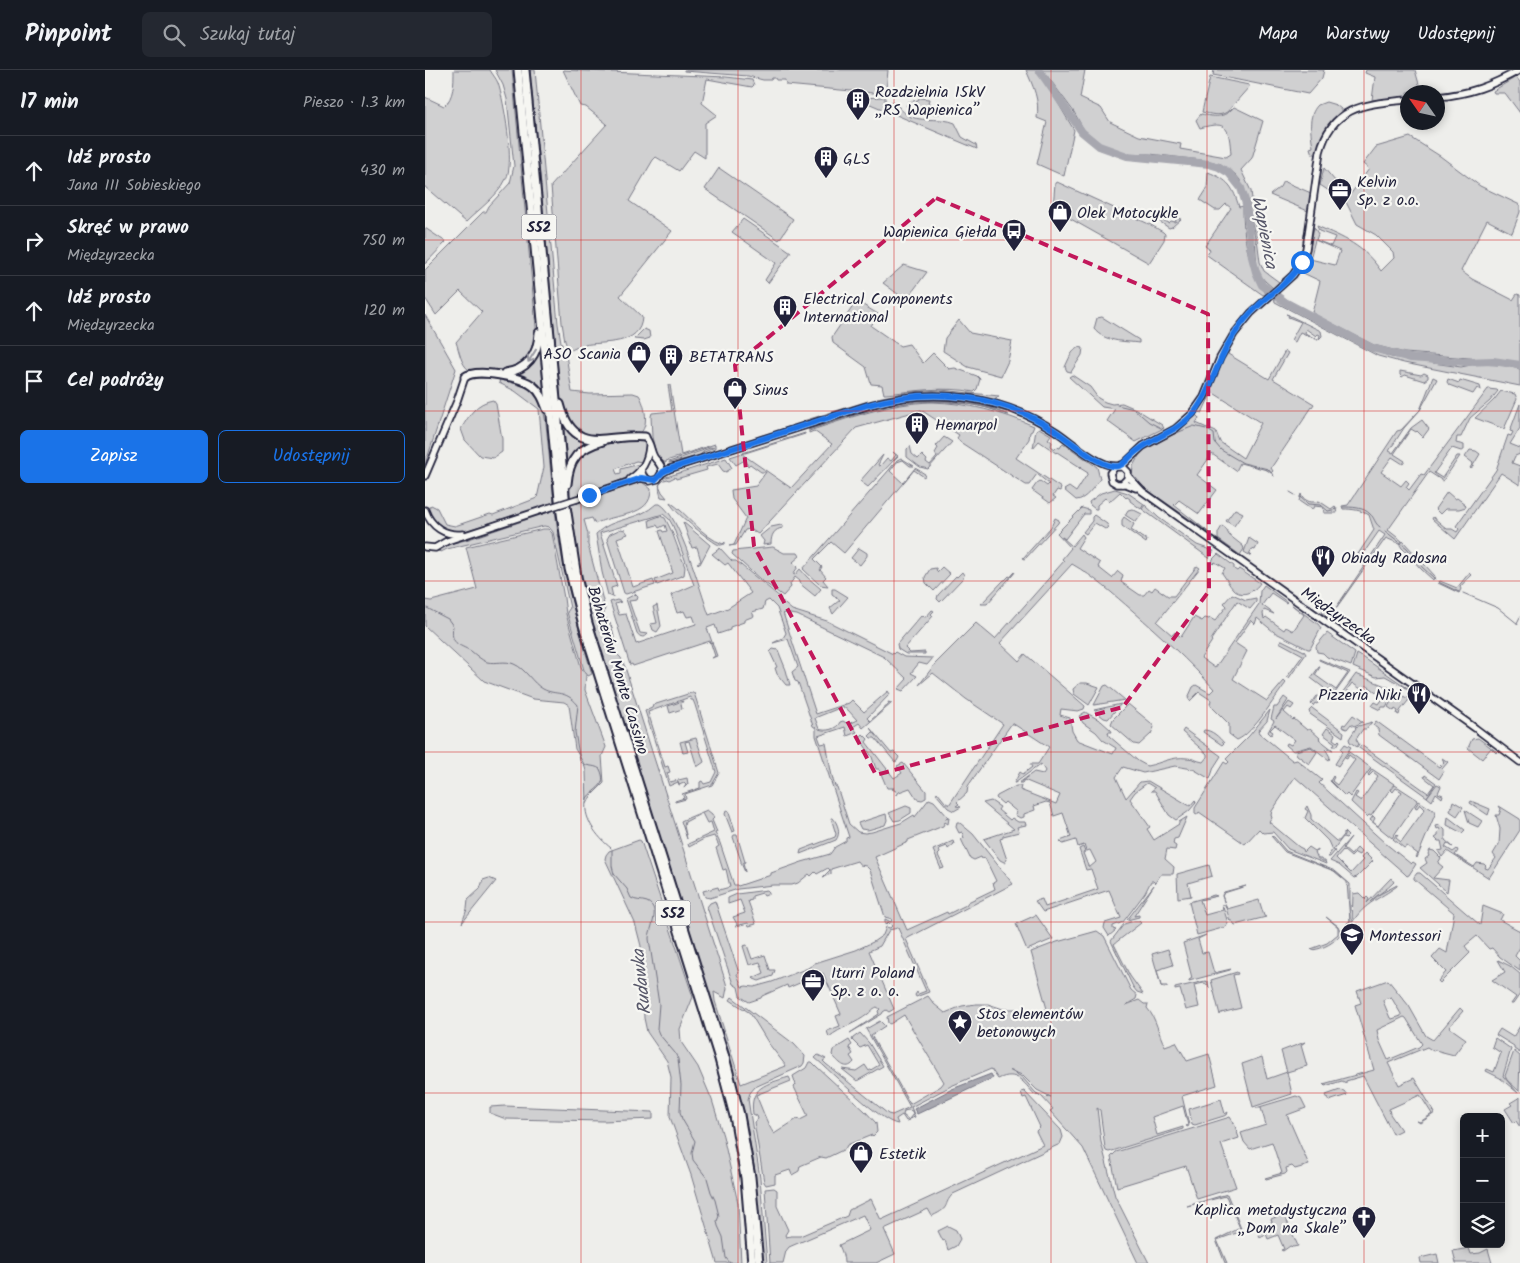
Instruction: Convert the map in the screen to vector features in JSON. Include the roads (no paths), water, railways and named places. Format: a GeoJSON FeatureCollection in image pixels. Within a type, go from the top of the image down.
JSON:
{"type":"FeatureCollection","features":[{"type":"Feature","properties":{"kind":"highway","name":"Bohaterów Monte Cassino"},"geometry":{"type":"LineString","coordinates":[[518,70],[562,528],[575,597],[719,1059],[734,1116],[745,1178],[752,1263]]}},
{"type":"Feature","properties":{"kind":"highway","name":"Bohaterów Monte Cassino"},"geometry":{"type":"LineString","coordinates":[[525,70],[566,506],[574,562],[588,623],[725,1057],[740,1115],[751,1177],[759,1263]]}},
{"type":"Feature","properties":{"kind":"highway"},"geometry":{"type":"LineString","coordinates":[[465,376],[469,374],[514,372],[524,367],[531,360],[538,345],[541,310]]}},
{"type":"Feature","properties":{"kind":"highway"},"geometry":{"type":"LineString","coordinates":[[492,374],[518,378],[532,385],[543,398],[551,423]]}},
{"type":"Feature","properties":{"kind":"highway"},"geometry":{"type":"LineString","coordinates":[[554,384],[564,418],[572,430],[587,438],[609,440],[647,439]]}},
{"type":"Feature","properties":{"kind":"highway"},"geometry":{"type":"LineString","coordinates":[[566,506],[568,474],[575,457],[589,446],[609,440]]}},
{"type":"Feature","properties":{"kind":"main road"},"geometry":{"type":"LineString","coordinates":[[1445,96],[1477,91],[1496,84],[1520,70]]}},
{"type":"Feature","properties":{"kind":"main road"},"geometry":{"type":"LineString","coordinates":[[1110,474],[1111,470],[1124,464],[1147,443],[1178,427],[1195,411],[1204,397],[1222,354],[1234,334],[1251,313],[1296,271],[1304,257],[1307,243],[1320,152],[1332,126],[1343,115],[1362,106],[1400,101]]}},
{"type":"Feature","properties":{"kind":"main road"},"geometry":{"type":"LineString","coordinates":[[425,476],[457,401],[465,376]]}},
{"type":"Feature","properties":{"kind":"main road"},"geometry":{"type":"LineString","coordinates":[[426,547],[433,548],[472,533],[641,478],[655,480],[665,470],[873,404],[905,397],[933,395],[974,399],[1010,409],[1045,425],[1111,466],[1124,468],[1128,474]]}},
{"type":"Feature","properties":{"kind":"main road"},"geometry":{"type":"LineString","coordinates":[[620,485],[638,474],[646,462],[648,455],[647,439]]}},
{"type":"Feature","properties":{"kind":"main road"},"geometry":{"type":"LineString","coordinates":[[647,439],[662,473]]}},
{"type":"Feature","properties":{"kind":"main road"},"geometry":{"type":"LineString","coordinates":[[1094,457],[1110,474],[1113,482],[1122,484],[1126,481],[1130,464],[1137,451]]}},
{"type":"Feature","properties":{"kind":"main road"},"geometry":{"type":"LineString","coordinates":[[646,462],[651,460],[668,465],[694,461]]}},
{"type":"Feature","properties":{"kind":"main road"},"geometry":{"type":"LineString","coordinates":[[641,469],[642,475],[646,479]]}},
{"type":"Feature","properties":{"kind":"main road","name":"Międzyrzecka"},"geometry":{"type":"LineString","coordinates":[[1128,474],[1141,491]]}},
{"type":"Feature","properties":{"kind":"main road","name":"Międzyrzecka"},"geometry":{"type":"LineString","coordinates":[[1122,484],[1141,491],[1520,762]]}},
{"type":"Feature","properties":{"kind":"main road"},"geometry":{"type":"LineString","coordinates":[[425,510],[429,521],[449,534],[472,533]]}},
{"type":"Feature","properties":{"kind":"main road"},"geometry":{"type":"LineString","coordinates":[[427,527],[438,528]]}},
{"type":"Feature","properties":{"kind":"main road"},"geometry":{"type":"LineString","coordinates":[[438,528],[443,536],[439,545]]}},
{"type":"Feature","properties":{"kind":"waterway","name":"Wapienica"},"geometry":{"type":"LineString","coordinates":[[1039,70],[1082,132],[1099,146],[1127,156],[1209,164],[1229,173],[1241,188],[1246,204],[1252,257],[1256,272],[1262,285],[1285,302],[1372,348],[1410,358],[1465,362],[1493,361],[1520,365]]}},
{"type":"Feature","properties":{"kind":"waterway"},"geometry":{"type":"LineString","coordinates":[[1117,405],[1134,409],[1149,422],[1163,429]]}},
{"type":"Feature","properties":{"kind":"waterway"},"geometry":{"type":"LineString","coordinates":[[1174,434],[1194,426],[1206,429],[1214,434],[1215,443],[1221,450],[1243,463],[1268,469],[1274,476]]}},
{"type":"Feature","properties":{"kind":"waterway"},"geometry":{"type":"LineString","coordinates":[[1290,492],[1295,495]]}},
{"type":"Feature","properties":{"kind":"waterway"},"geometry":{"type":"LineString","coordinates":[[1300,497],[1308,504],[1321,505],[1328,511],[1337,509]]}},
{"type":"Feature","properties":{"kind":"waterway"},"geometry":{"type":"LineString","coordinates":[[1343,507],[1364,510],[1372,516],[1380,527]]}},
{"type":"Feature","properties":{"kind":"waterway"},"geometry":{"type":"LineString","coordinates":[[1385,531],[1407,548],[1422,567],[1435,579]]}},
{"type":"Feature","properties":{"kind":"waterway"},"geometry":{"type":"LineString","coordinates":[[1438,582],[1459,592]]}},
{"type":"Feature","properties":{"kind":"waterway"},"geometry":{"type":"LineString","coordinates":[[1463,593],[1498,608],[1518,624]]}},
{"type":"Feature","properties":{"kind":"waterway","name":"Rudawka"},"geometry":{"type":"LineString","coordinates":[[425,607],[448,619],[453,626],[454,640],[459,645],[487,662],[507,662],[518,666],[543,689],[565,695],[578,705],[575,732],[580,761],[600,769],[602,775],[602,783],[587,798],[586,812],[591,826],[611,848]]}},
{"type":"Feature","properties":{"kind":"waterway"},"geometry":{"type":"LineString","coordinates":[[1517,623],[1520,617]]}},
{"type":"Feature","properties":{"kind":"waterway","name":"Rudawka"},"geometry":{"type":"LineString","coordinates":[[612,850],[614,874],[627,889],[631,898],[647,902],[654,909],[654,919],[649,939],[659,1004],[657,1029],[678,1059],[681,1085],[680,1112],[695,1141],[692,1153],[693,1160],[707,1178],[715,1200],[719,1216],[718,1226],[723,1237],[726,1258],[730,1263]]}},
{"type":"Feature","properties":{"kind":"place","name":"Rozdzielnia 15kV „RS Wapienica”"},"geometry":{"type":"Point","coordinates":[858,121]}},
{"type":"Feature","properties":{"kind":"place","name":"GLS"},"geometry":{"type":"Point","coordinates":[826,179]}},
{"type":"Feature","properties":{"kind":"place","name":"Kelvin Sp. z o.o."},"geometry":{"type":"Point","coordinates":[1340,211]}},
{"type":"Feature","properties":{"kind":"place","name":"Olek Motocykle"},"geometry":{"type":"Point","coordinates":[1060,233]}},
{"type":"Feature","properties":{"kind":"place","name":"Wapienica Giełda"},"geometry":{"type":"Point","coordinates":[1014,252]}},
{"type":"Feature","properties":{"kind":"place","name":"Electrical Components International"},"geometry":{"type":"Point","coordinates":[785,328]}},
{"type":"Feature","properties":{"kind":"place","name":"ASO Scania"},"geometry":{"type":"Point","coordinates":[639,374]}},
{"type":"Feature","properties":{"kind":"place","name":"BETATRANS"},"geometry":{"type":"Point","coordinates":[671,377]}},
{"type":"Feature","properties":{"kind":"place","name":"Sinus"},"geometry":{"type":"Point","coordinates":[735,410]}},
{"type":"Feature","properties":{"kind":"place","name":"Hemarpol"},"geometry":{"type":"Point","coordinates":[917,445]}},
{"type":"Feature","properties":{"kind":"place","name":"Obiady Radosna"},"geometry":{"type":"Point","coordinates":[1323,578]}},
{"type":"Feature","properties":{"kind":"place","name":"Pizzeria Niki"},"geometry":{"type":"Point","coordinates":[1419,715]}},
{"type":"Feature","properties":{"kind":"place","name":"Montessori"},"geometry":{"type":"Point","coordinates":[1352,956]}},
{"type":"Feature","properties":{"kind":"place","name":"Iturri Poland Sp. z o. o."},"geometry":{"type":"Point","coordinates":[813,1002]}},
{"type":"Feature","properties":{"kind":"place","name":"Stos elementów betonowych"},"geometry":{"type":"Point","coordinates":[960,1043]}},
{"type":"Feature","properties":{"kind":"place","name":"Estetik"},"geometry":{"type":"Point","coordinates":[861,1174]}},
{"type":"Feature","properties":{"kind":"place","name":"Kaplica metodystyczna „Dom na Skale”"},"geometry":{"type":"Point","coordinates":[1364,1239]}}]}
